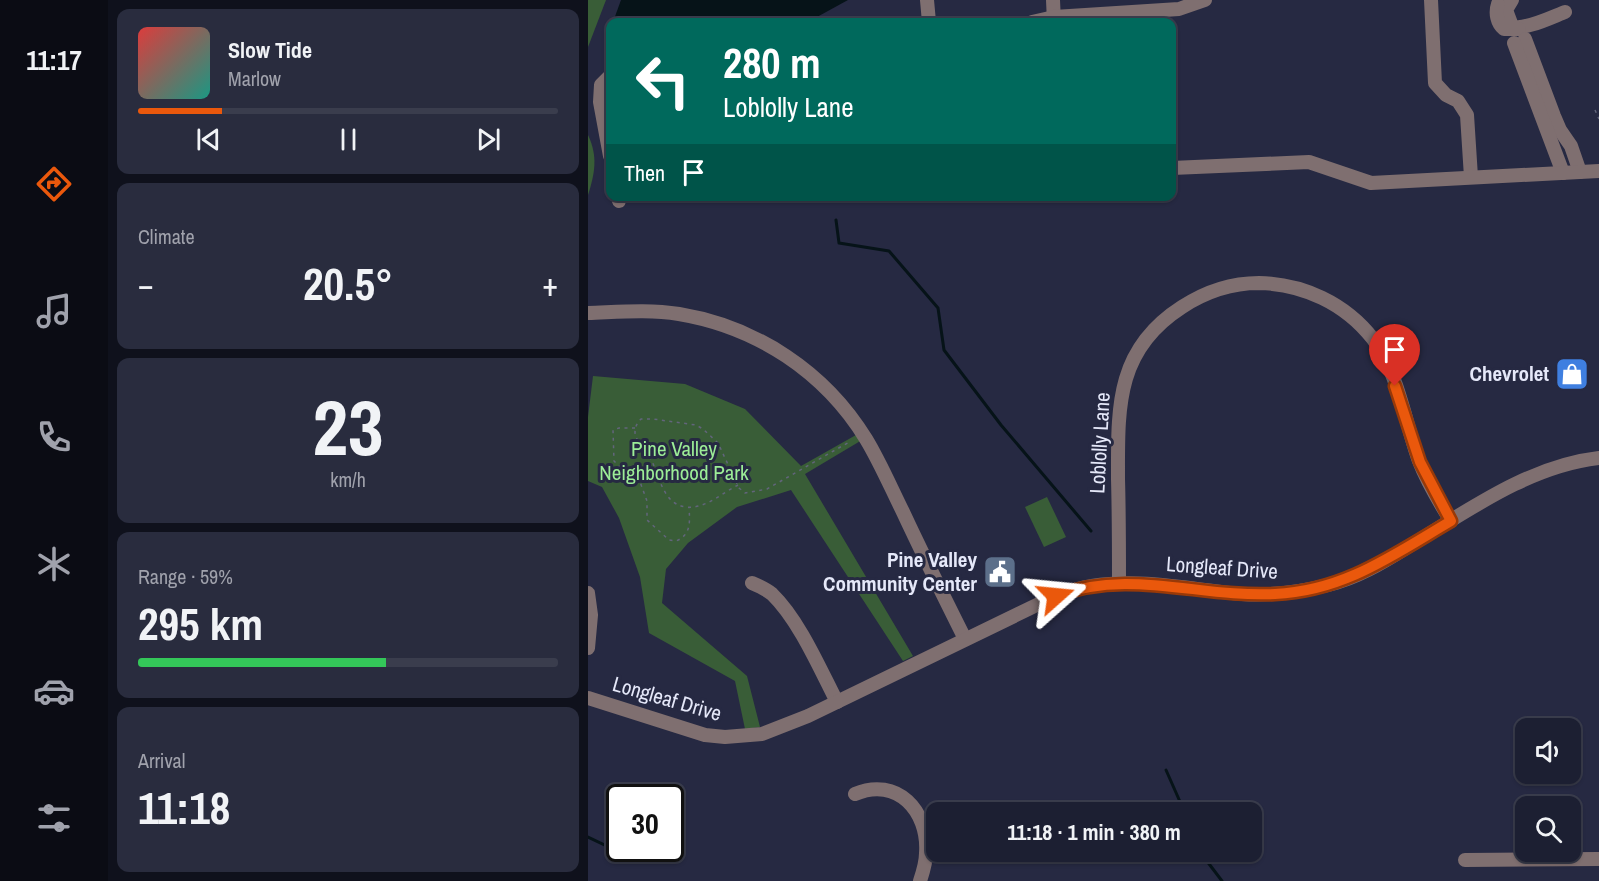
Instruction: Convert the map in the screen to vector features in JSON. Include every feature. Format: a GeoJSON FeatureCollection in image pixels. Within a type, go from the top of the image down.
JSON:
{"type":"FeatureCollection","features":[{"type":"Feature","properties":{"kind":"street"},"geometry":{"type":"LineString","coordinates":[[927,0],[929,18]]}},
{"type":"Feature","properties":{"kind":"street"},"geometry":{"type":"LineString","coordinates":[[1053,0],[1054,18]]}},
{"type":"Feature","properties":{"kind":"street"},"geometry":{"type":"LineString","coordinates":[[1077,18],[1179,9],[1205,0]]}},
{"type":"Feature","properties":{"kind":"street"},"geometry":{"type":"LineString","coordinates":[[1431,0],[1435,82],[1446,95],[1458,101],[1467,115],[1470,177]]}},
{"type":"Feature","properties":{"kind":"street"},"geometry":{"type":"LineString","coordinates":[[1505,2],[1508,4],[1507,14],[1512,26],[1518,28],[1524,36],[1560,110],[1557,124],[1571,146],[1580,172]]}},
{"type":"Feature","properties":{"kind":"street"},"geometry":{"type":"LineString","coordinates":[[1524,36],[1565,12]]}},
{"type":"Feature","properties":{"kind":"street"},"geometry":{"type":"LineString","coordinates":[[1524,36],[1563,173]]}},
{"type":"Feature","properties":{"kind":"street"},"geometry":{"type":"LineString","coordinates":[[606,80],[600,85],[600,102],[606,134]]}},
{"type":"Feature","properties":{"kind":"street"},"geometry":{"type":"LineString","coordinates":[[1176,168],[1308,162],[1371,183],[1599,171]]}},
{"type":"Feature","properties":{"kind":"street","name":"Loblolly Lane"},"geometry":{"type":"LineString","coordinates":[[1119,583],[1118,417],[1125,378],[1144,341],[1163,320],[1195,299],[1232,286],[1251,283],[1291,286],[1331,302],[1357,321],[1372,339],[1389,367],[1420,462],[1451,521]]}},
{"type":"Feature","properties":{"kind":"street"},"geometry":{"type":"LineString","coordinates":[[588,313],[649,311],[707,320],[744,332],[768,344],[803,367],[848,413],[872,450],[965,639]]}},
{"type":"Feature","properties":{"kind":"street","name":"Longleaf Drive"},"geometry":{"type":"LineString","coordinates":[[588,698],[684,730],[725,737],[762,734],[837,702],[1044,601],[1068,592],[1119,583],[1244,594],[1273,594],[1299,592],[1344,581],[1530,477],[1566,464],[1599,458]]}},
{"type":"Feature","properties":{"kind":"street"},"geometry":{"type":"LineString","coordinates":[[752,583],[771,593],[792,620],[815,658],[837,702]]}},
{"type":"Feature","properties":{"kind":"street"},"geometry":{"type":"LineString","coordinates":[[588,593],[591,615],[588,648]]}},
{"type":"Feature","properties":{"kind":"street"},"geometry":{"type":"LineString","coordinates":[[855,794],[871,789],[888,789],[904,798],[914,808],[926,838],[924,868],[920,881]]}},
{"type":"Feature","properties":{"kind":"street"},"geometry":{"type":"LineString","coordinates":[[1465,860],[1599,859]]}},
{"type":"Feature","properties":{"kind":"path"},"geometry":{"type":"LineString","coordinates":[[1595,110],[1599,119]]}},
{"type":"Feature","properties":{"kind":"path"},"geometry":{"type":"LineString","coordinates":[[738,485],[705,504],[689,507],[674,502],[665,493],[651,459],[636,437],[635,428],[641,419],[645,418],[696,425],[718,443],[738,485],[746,493],[767,489],[854,439]]}},
{"type":"Feature","properties":{"kind":"path"},"geometry":{"type":"LineString","coordinates":[[635,428],[613,430],[614,461],[620,467],[634,473],[639,479],[648,501],[647,520],[669,540],[676,541],[687,534],[689,529],[689,507]]}},
{"type":"Feature","properties":{"kind":"green space"},"geometry":{"type":"Polygon","coordinates":[[[588,0],[606,0],[588,47],[588,0]]]}},
{"type":"Feature","properties":{"kind":"green space"},"geometry":{"type":"Polygon","coordinates":[[[588,135],[593,150],[594,165],[588,195],[588,135]]]}},
{"type":"Feature","properties":{"kind":"green space","name":"Pine Valley Neighborhood Park"},"geometry":{"type":"Polygon","coordinates":[[[593,376],[685,384],[745,409],[801,466],[856,435],[862,440],[805,474],[913,656],[903,661],[791,490],[737,507],[688,543],[666,569],[662,603],[747,676],[760,727],[745,729],[735,681],[649,633],[640,577],[619,518],[602,487],[588,481],[588,417],[593,376]]]}},
{"type":"Feature","properties":{"kind":"green space"},"geometry":{"type":"Polygon","coordinates":[[[1047,497],[1066,537],[1044,547],[1025,507],[1047,497]]]}},
{"type":"Feature","properties":{"kind":"shaded area"},"geometry":{"type":"Polygon","coordinates":[[[621,0],[848,0],[813,18],[614,18],[621,0]]]}},
{"type":"Feature","properties":{"kind":"waterway"},"geometry":{"type":"LineString","coordinates":[[836,220],[839,243],[889,251],[938,308],[944,350],[1001,425],[1091,531]]}},
{"type":"Feature","properties":{"kind":"waterway"},"geometry":{"type":"LineString","coordinates":[[1166,770],[1180,802]]}},
{"type":"Feature","properties":{"kind":"waterway"},"geometry":{"type":"LineString","coordinates":[[588,837],[606,846]]}},
{"type":"Feature","properties":{"kind":"waterway"},"geometry":{"type":"LineString","coordinates":[[1208,862],[1222,881]]}},
{"type":"Feature","properties":{"kind":"place","name":"Chevrolet"},"geometry":{"type":"Point","coordinates":[1572,374]}},
{"type":"Feature","properties":{"kind":"place","name":"Pine Valley Community Center"},"geometry":{"type":"Point","coordinates":[1000,572]}},
{"type":"Feature","properties":{"kind":"route"},"geometry":{"type":"LineString","coordinates":[[1056,596],[1086,587],[1119,583],[1244,594],[1299,592],[1344,581],[1357,575],[1451,521],[1420,462],[1395,386]]}}]}
